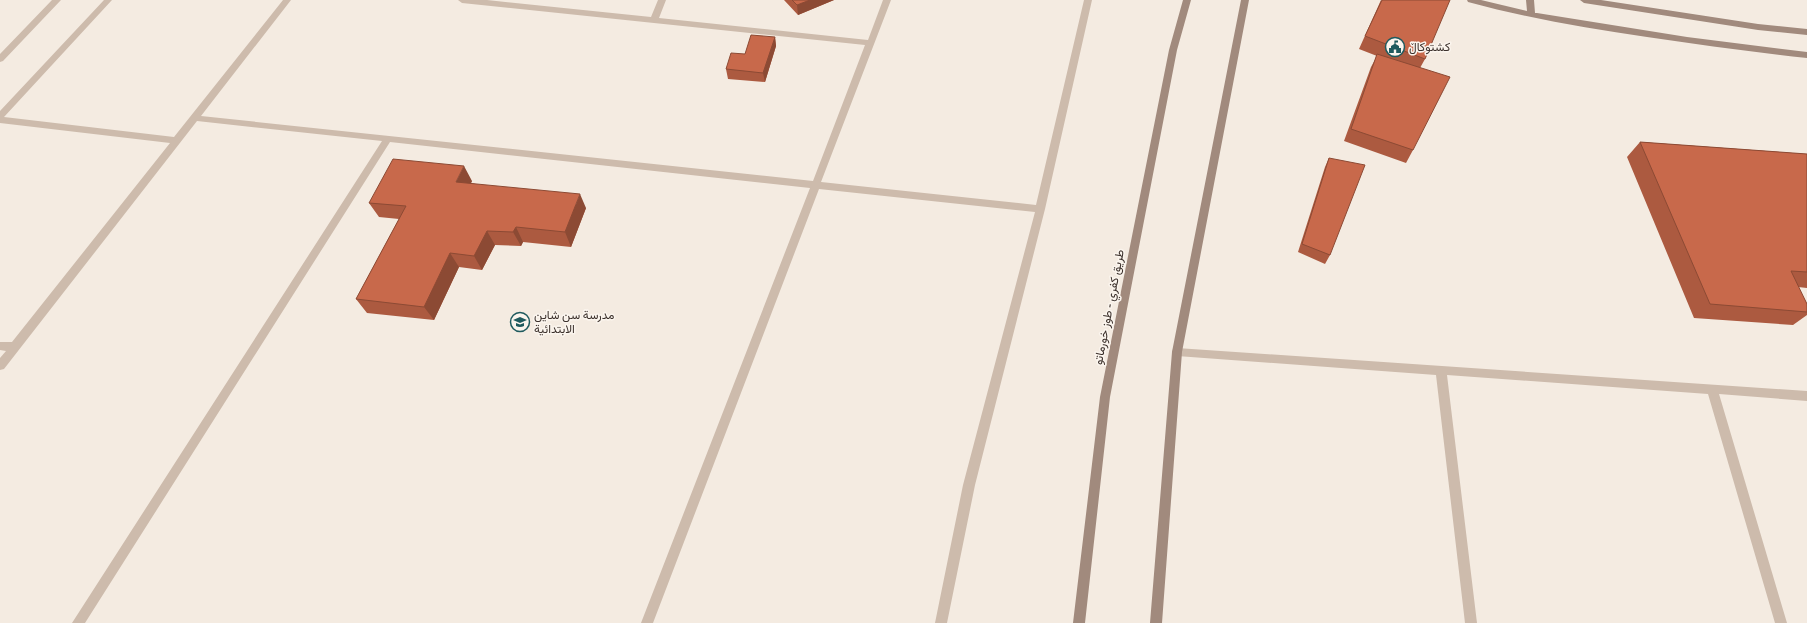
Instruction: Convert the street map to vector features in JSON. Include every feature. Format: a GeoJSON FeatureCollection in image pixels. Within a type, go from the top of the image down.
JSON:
{"type":"FeatureCollection","features":[{"type":"Feature","properties":{"kind":"main road","name":"طريق كفري - طوز خورماتو"},"geometry":{"type":"LineString","coordinates":[[1079,623],[1105,397],[1172,58],[1187,0]]}},
{"type":"Feature","properties":{"kind":"main road"},"geometry":{"type":"LineString","coordinates":[[1156,623],[1177,352],[1245,0]]}},
{"type":"Feature","properties":{"kind":"main road"},"geometry":{"type":"LineString","coordinates":[[1471,0],[1531,15],[1585,25],[1746,49],[1807,55]]}},
{"type":"Feature","properties":{"kind":"main road"},"geometry":{"type":"LineString","coordinates":[[1530,0],[1531,15]]}},
{"type":"Feature","properties":{"kind":"main road"},"geometry":{"type":"LineString","coordinates":[[1584,0],[1758,27],[1807,32]]}},
{"type":"Feature","properties":{"kind":"street"},"geometry":{"type":"LineString","coordinates":[[0,59],[57,0]]}},
{"type":"Feature","properties":{"kind":"street"},"geometry":{"type":"LineString","coordinates":[[0,116],[108,0]]}},
{"type":"Feature","properties":{"kind":"street"},"geometry":{"type":"LineString","coordinates":[[0,366],[287,0]]}},
{"type":"Feature","properties":{"kind":"street"},"geometry":{"type":"LineString","coordinates":[[462,0],[488,1],[871,43]]}},
{"type":"Feature","properties":{"kind":"street"},"geometry":{"type":"LineString","coordinates":[[654,20],[662,0]]}},
{"type":"Feature","properties":{"kind":"street"},"geometry":{"type":"LineString","coordinates":[[647,623],[887,0]]}},
{"type":"Feature","properties":{"kind":"street"},"geometry":{"type":"LineString","coordinates":[[941,623],[969,484],[1040,209],[1088,0]]}},
{"type":"Feature","properties":{"kind":"street"},"geometry":{"type":"LineString","coordinates":[[195,118],[1040,209]]}},
{"type":"Feature","properties":{"kind":"street"},"geometry":{"type":"LineString","coordinates":[[0,120],[177,141]]}},
{"type":"Feature","properties":{"kind":"street"},"geometry":{"type":"LineString","coordinates":[[78,623],[388,139]]}},
{"type":"Feature","properties":{"kind":"street"},"geometry":{"type":"LineString","coordinates":[[0,346],[15,347]]}},
{"type":"Feature","properties":{"kind":"street"},"geometry":{"type":"LineString","coordinates":[[1177,352],[1807,396]]}},
{"type":"Feature","properties":{"kind":"street"},"geometry":{"type":"LineString","coordinates":[[1441,370],[1471,623]]}},
{"type":"Feature","properties":{"kind":"street"},"geometry":{"type":"LineString","coordinates":[[1712,390],[1781,623]]}},
{"type":"Feature","properties":{"kind":"building"},"geometry":{"type":"Polygon","coordinates":[[[792,0],[810,0],[797,5],[792,0]]]}},
{"type":"Feature","properties":{"kind":"building"},"geometry":{"type":"Polygon","coordinates":[[[1382,0],[1450,0],[1425,59],[1365,36],[1382,0]]]}},
{"type":"Feature","properties":{"kind":"building"},"geometry":{"type":"Polygon","coordinates":[[[751,35],[775,37],[763,73],[726,69],[731,53],[745,54],[751,35]]]}},
{"type":"Feature","properties":{"kind":"building"},"geometry":{"type":"Polygon","coordinates":[[[1377,54],[1450,77],[1413,150],[1351,129],[1377,54]]]}},
{"type":"Feature","properties":{"kind":"building"},"geometry":{"type":"Polygon","coordinates":[[[1640,142],[1807,154],[1807,272],[1791,271],[1807,304],[1807,312],[1710,304],[1640,142]]]}},
{"type":"Feature","properties":{"kind":"building"},"geometry":{"type":"Polygon","coordinates":[[[1329,158],[1365,165],[1330,255],[1302,244],[1329,158]]]}},
{"type":"Feature","properties":{"kind":"building"},"geometry":{"type":"Polygon","coordinates":[[[393,159],[464,166],[456,182],[580,194],[565,232],[516,227],[513,232],[487,231],[474,256],[450,253],[424,307],[356,299],[406,206],[369,203],[393,159]]]}},
{"type":"Feature","properties":{"kind":"place","name":"کشتوکاڵ"},"geometry":{"type":"Point","coordinates":[1395,47]}},
{"type":"Feature","properties":{"kind":"place","name":"مدرسة سن شاين الابتدائية"},"geometry":{"type":"Point","coordinates":[520,322]}}]}
